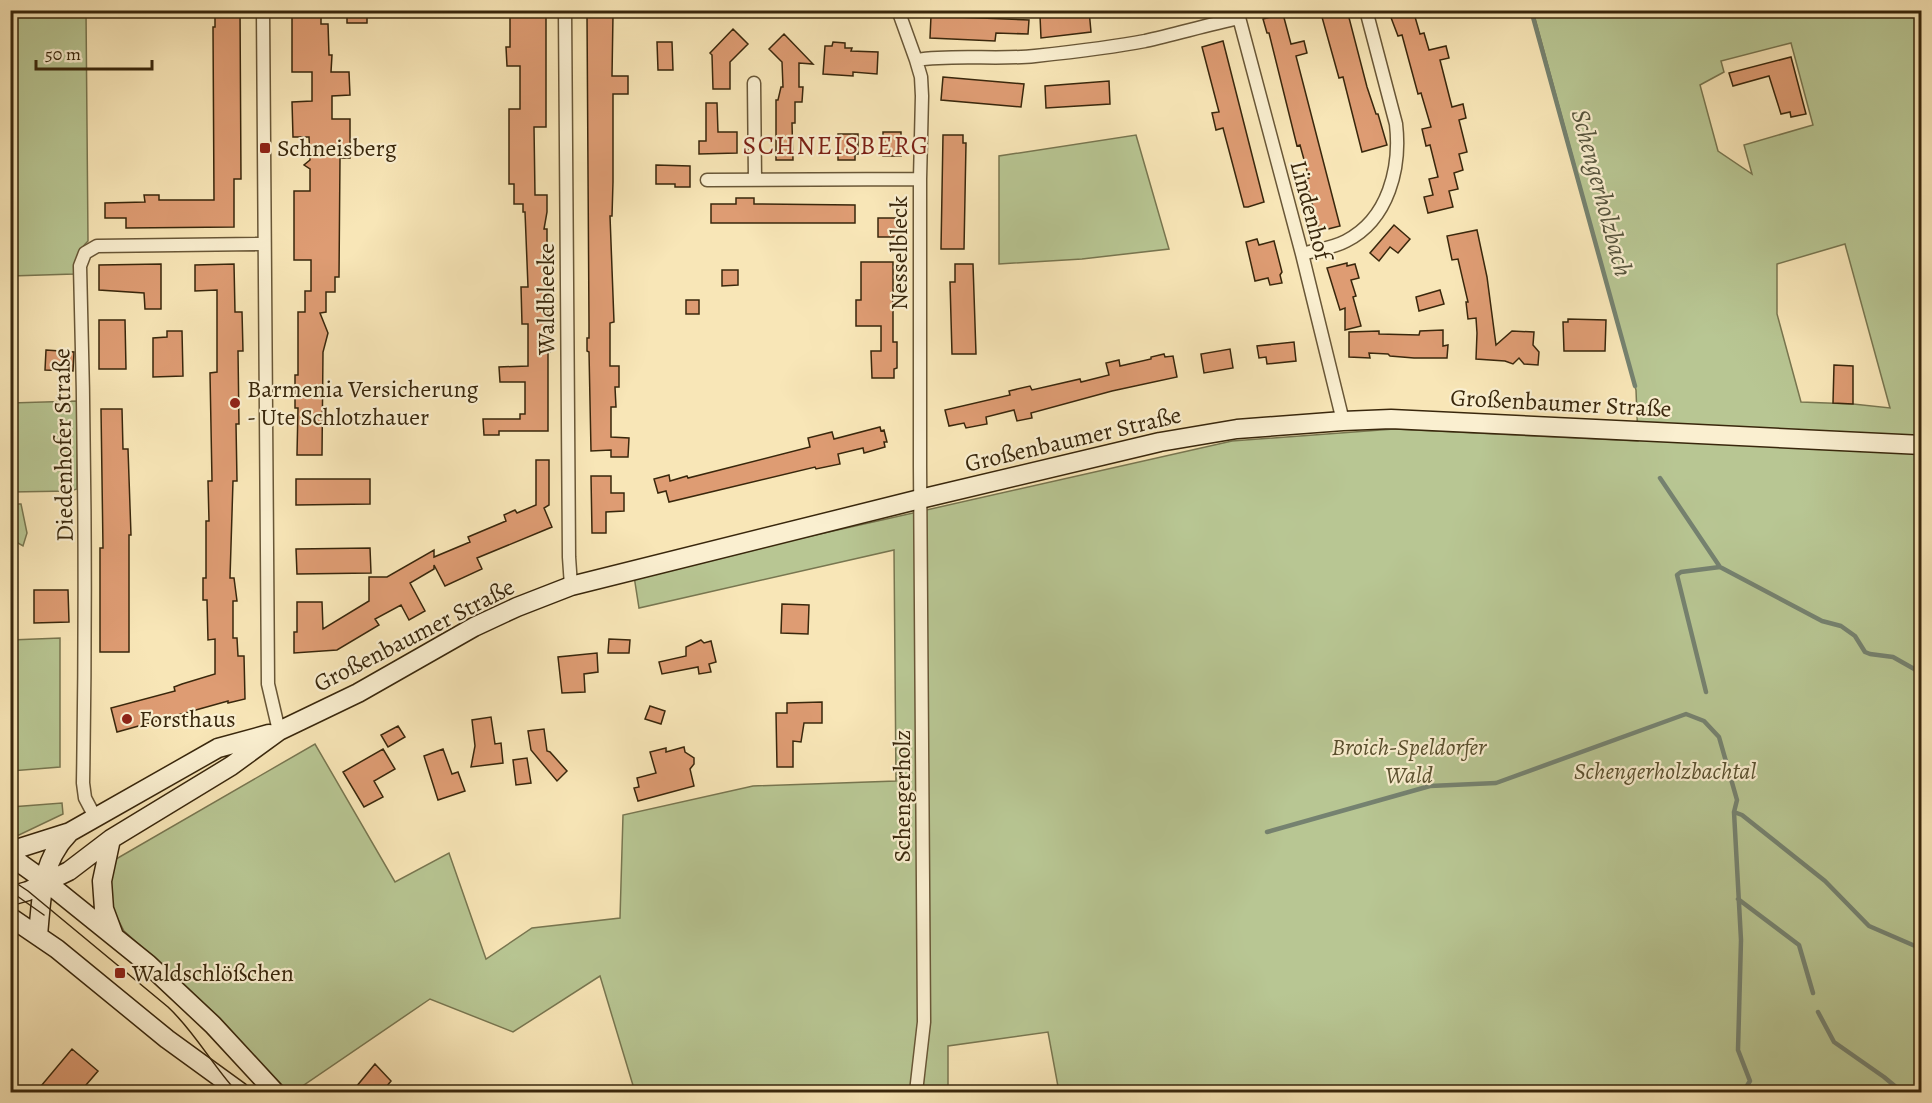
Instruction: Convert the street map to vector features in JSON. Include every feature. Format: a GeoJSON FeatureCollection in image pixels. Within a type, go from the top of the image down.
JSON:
{"type":"FeatureCollection","features":[{"type":"Feature","properties":{"kind":"street"},"geometry":{"type":"LineString","coordinates":[[263,10],[268,684],[279,731]]}},
{"type":"Feature","properties":{"kind":"street","name":"Waldbleeke"},"geometry":{"type":"LineString","coordinates":[[565,10],[571,586]]}},
{"type":"Feature","properties":{"kind":"street","name":"Nesselbleck"},"geometry":{"type":"LineString","coordinates":[[898,10],[921,77],[922,96],[920,499]]}},
{"type":"Feature","properties":{"kind":"street"},"geometry":{"type":"LineString","coordinates":[[1302,254],[1346,241],[1360,231],[1382,206],[1395,173],[1398,139],[1396,124],[1365,10]]}},
{"type":"Feature","properties":{"kind":"street"},"geometry":{"type":"LineString","coordinates":[[916,60],[937,57],[1034,56],[1105,47],[1143,41],[1238,14]]}},
{"type":"Feature","properties":{"kind":"street","name":"Lindenhof"},"geometry":{"type":"LineString","coordinates":[[1238,14],[1302,254],[1343,421]]}},
{"type":"Feature","properties":{"kind":"street"},"geometry":{"type":"LineString","coordinates":[[754,83],[755,180]]}},
{"type":"Feature","properties":{"kind":"street"},"geometry":{"type":"LineString","coordinates":[[707,180],[920,179]]}},
{"type":"Feature","properties":{"kind":"street","name":"Diedenhofer Straße"},"geometry":{"type":"LineString","coordinates":[[95,817],[85,798],[83,783],[85,510],[80,266],[85,253],[97,246],[264,244]]}},
{"type":"Feature","properties":{"kind":"street","name":"Großenbaumer Straße"},"geometry":{"type":"LineString","coordinates":[[10,850],[70,832],[218,748],[279,731],[358,693],[474,627],[571,586],[1160,442],[1237,429],[1391,419],[1922,445]]}},
{"type":"Feature","properties":{"kind":"street","name":"Schengerholz"},"geometry":{"type":"LineString","coordinates":[[916,1092],[924,1022],[920,499]]}},
{"type":"Feature","properties":{"kind":"street","name":"Großenbaumer Straße"},"geometry":{"type":"LineString","coordinates":[[10,896],[28,891],[69,871],[111,839],[231,766],[279,731]]}},
{"type":"Feature","properties":{"kind":"street","name":"Großenbaumer Straße"},"geometry":{"type":"LineString","coordinates":[[38,935],[45,881],[58,846],[70,832]]}},
{"type":"Feature","properties":{"kind":"street"},"geometry":{"type":"LineString","coordinates":[[111,839],[102,881],[104,909],[114,936]]}},
{"type":"Feature","properties":{"kind":"street"},"geometry":{"type":"LineString","coordinates":[[10,856],[114,936],[182,994],[275,1092]]}},
{"type":"Feature","properties":{"kind":"street"},"geometry":{"type":"LineString","coordinates":[[10,917],[38,935],[167,1039],[240,1092]]}},
{"type":"Feature","properties":{"kind":"green space"},"geometry":{"type":"Polygon","coordinates":[[[10,11],[86,11],[88,241],[77,256],[74,274],[11,276],[11,403],[77,401],[77,489],[70,491],[11,492],[10,11]]]}},
{"type":"Feature","properties":{"kind":"green space","name":"Broich-Speldorfer Wald"},"geometry":{"type":"Polygon","coordinates":[[[1533,11],[1921,11],[1921,1092],[1059,1092],[1048,1032],[948,1046],[948,1092],[635,1092],[600,976],[513,1032],[430,999],[298,1089],[287,1092],[217,1026],[185,986],[124,931],[112,908],[110,884],[116,859],[315,744],[395,882],[449,853],[486,959],[532,928],[620,918],[623,815],[753,786],[896,781],[894,550],[639,608],[634,576],[1232,441],[1394,429],[1638,441],[1636,390],[1533,11]],[[1791,43],[1721,61],[1724,72],[1700,85],[1718,151],[1752,174],[1744,145],[1813,125],[1791,43]],[[1845,244],[1777,264],[1777,314],[1801,402],[1890,408],[1845,244]]]}},
{"type":"Feature","properties":{"kind":"green space"},"geometry":{"type":"Polygon","coordinates":[[[1136,135],[1169,249],[1082,259],[999,264],[999,156],[1136,135]]]}},
{"type":"Feature","properties":{"kind":"green space"},"geometry":{"type":"Polygon","coordinates":[[[11,504],[21,504],[27,533],[23,546],[11,539],[11,504]]]}},
{"type":"Feature","properties":{"kind":"green space"},"geometry":{"type":"Polygon","coordinates":[[[60,638],[60,767],[11,771],[11,640],[60,638]]]}},
{"type":"Feature","properties":{"kind":"green space"},"geometry":{"type":"Polygon","coordinates":[[[62,803],[63,814],[19,835],[11,835],[11,807],[62,803]]]}},
{"type":"Feature","properties":{"kind":"building"},"geometry":{"type":"Polygon","coordinates":[[[215,10],[240,10],[241,179],[234,179],[234,227],[126,228],[126,218],[105,218],[105,203],[145,202],[144,195],[159,195],[159,200],[214,200],[213,27],[215,27],[215,10]]]}},
{"type":"Feature","properties":{"kind":"building"},"geometry":{"type":"Polygon","coordinates":[[[292,10],[321,10],[321,24],[328,24],[329,55],[332,55],[331,72],[349,72],[350,95],[332,96],[332,119],[350,119],[350,158],[340,158],[339,277],[335,277],[335,292],[326,292],[326,312],[320,313],[328,333],[323,352],[322,455],[297,455],[298,408],[295,408],[295,375],[298,375],[298,312],[305,312],[305,291],[311,291],[311,260],[294,260],[294,191],[310,191],[310,169],[304,165],[310,160],[309,137],[293,137],[292,102],[312,101],[312,72],[292,72],[292,10]]]}},
{"type":"Feature","properties":{"kind":"building"},"geometry":{"type":"Polygon","coordinates":[[[347,10],[367,10],[367,23],[347,23],[347,10]]]}},
{"type":"Feature","properties":{"kind":"building"},"geometry":{"type":"Polygon","coordinates":[[[1089,10],[1091,32],[1041,38],[1040,16],[1089,10]]]}},
{"type":"Feature","properties":{"kind":"building"},"geometry":{"type":"Polygon","coordinates":[[[1320,10],[1347,10],[1367,87],[1387,145],[1362,152],[1343,77],[1339,78],[1320,10]]]}},
{"type":"Feature","properties":{"kind":"building"},"geometry":{"type":"Polygon","coordinates":[[[1413,10],[1420,34],[1424,33],[1429,50],[1446,46],[1449,58],[1440,60],[1452,107],[1463,104],[1466,118],[1459,120],[1467,152],[1459,154],[1463,170],[1454,173],[1458,189],[1449,191],[1453,207],[1428,213],[1424,197],[1433,195],[1429,179],[1438,177],[1430,145],[1426,146],[1422,129],[1431,127],[1421,93],[1418,94],[1402,35],[1398,36],[1390,15],[1413,10]]]}},
{"type":"Feature","properties":{"kind":"building"},"geometry":{"type":"Polygon","coordinates":[[[1283,14],[1291,44],[1304,41],[1307,53],[1296,56],[1340,226],[1320,231],[1305,179],[1309,178],[1300,145],[1297,146],[1269,33],[1267,33],[1263,19],[1283,14]]]}},
{"type":"Feature","properties":{"kind":"building"},"geometry":{"type":"Polygon","coordinates":[[[587,15],[613,15],[612,76],[628,76],[628,94],[613,94],[613,182],[612,216],[610,216],[614,322],[610,323],[610,366],[619,366],[619,387],[615,387],[616,407],[611,407],[611,437],[629,438],[628,457],[611,457],[611,450],[591,451],[589,352],[587,351],[589,324],[587,15]]]}},
{"type":"Feature","properties":{"kind":"building"},"geometry":{"type":"Polygon","coordinates":[[[931,16],[1029,20],[1028,34],[996,33],[995,41],[930,38],[931,16]]]}},
{"type":"Feature","properties":{"kind":"building"},"geometry":{"type":"Polygon","coordinates":[[[510,17],[546,17],[546,127],[534,127],[535,195],[547,195],[544,229],[547,229],[548,279],[551,280],[548,294],[550,352],[548,352],[548,431],[499,431],[499,435],[484,435],[483,419],[520,419],[520,414],[525,414],[525,382],[500,382],[499,367],[528,366],[528,324],[522,324],[521,287],[528,287],[525,212],[523,212],[523,204],[514,204],[514,184],[509,184],[509,109],[520,109],[520,66],[507,66],[506,47],[510,47],[510,17]]]}},
{"type":"Feature","properties":{"kind":"building"},"geometry":{"type":"Polygon","coordinates":[[[733,29],[748,44],[730,62],[730,89],[713,89],[712,55],[710,53],[733,29]]]}},
{"type":"Feature","properties":{"kind":"building"},"geometry":{"type":"Polygon","coordinates":[[[784,34],[813,64],[799,63],[799,87],[803,87],[802,102],[795,102],[795,123],[792,123],[793,160],[776,160],[776,100],[783,87],[782,62],[769,49],[784,34]]]}},
{"type":"Feature","properties":{"kind":"building"},"geometry":{"type":"Polygon","coordinates":[[[1223,41],[1264,202],[1248,207],[1244,207],[1223,128],[1216,130],[1212,113],[1219,112],[1202,47],[1223,41]]]}},
{"type":"Feature","properties":{"kind":"building"},"geometry":{"type":"Polygon","coordinates":[[[657,42],[672,42],[673,70],[658,70],[657,42]]]}},
{"type":"Feature","properties":{"kind":"building"},"geometry":{"type":"Polygon","coordinates":[[[833,42],[845,43],[845,48],[852,48],[851,51],[878,52],[877,74],[853,72],[853,76],[823,74],[825,46],[832,46],[833,42]]]}},
{"type":"Feature","properties":{"kind":"building"},"geometry":{"type":"Polygon","coordinates":[[[1791,57],[1806,114],[1791,117],[1790,112],[1781,114],[1769,76],[1733,86],[1729,73],[1791,57]]]}},
{"type":"Feature","properties":{"kind":"building"},"geometry":{"type":"Polygon","coordinates":[[[943,77],[1024,84],[1021,107],[941,100],[943,77]]]}},
{"type":"Feature","properties":{"kind":"building"},"geometry":{"type":"Polygon","coordinates":[[[1109,81],[1110,104],[1046,108],[1045,86],[1109,81]]]}},
{"type":"Feature","properties":{"kind":"building"},"geometry":{"type":"Polygon","coordinates":[[[706,103],[717,103],[718,132],[737,132],[737,153],[699,154],[699,141],[706,141],[706,103]]]}},
{"type":"Feature","properties":{"kind":"building"},"geometry":{"type":"Polygon","coordinates":[[[883,132],[901,132],[901,156],[883,156],[883,132]]]}},
{"type":"Feature","properties":{"kind":"building"},"geometry":{"type":"Polygon","coordinates":[[[838,134],[858,134],[858,154],[855,154],[855,160],[838,160],[838,134]]]}},
{"type":"Feature","properties":{"kind":"building"},"geometry":{"type":"Polygon","coordinates":[[[943,135],[963,135],[963,143],[966,143],[964,249],[941,249],[943,135]]]}},
{"type":"Feature","properties":{"kind":"building"},"geometry":{"type":"Polygon","coordinates":[[[656,165],[690,166],[690,187],[656,184],[656,165]]]}},
{"type":"Feature","properties":{"kind":"building"},"geometry":{"type":"Polygon","coordinates":[[[736,198],[754,198],[754,204],[855,205],[855,223],[711,223],[711,204],[736,204],[736,198]]]}},
{"type":"Feature","properties":{"kind":"building"},"geometry":{"type":"Polygon","coordinates":[[[878,218],[900,218],[900,237],[878,237],[878,218]]]}},
{"type":"Feature","properties":{"kind":"building"},"geometry":{"type":"Polygon","coordinates":[[[1394,225],[1410,239],[1398,253],[1390,247],[1379,261],[1370,253],[1394,225]]]}},
{"type":"Feature","properties":{"kind":"building"},"geometry":{"type":"Polygon","coordinates":[[[1477,230],[1487,277],[1496,345],[1512,331],[1534,332],[1533,345],[1539,352],[1538,365],[1524,364],[1519,358],[1513,364],[1505,361],[1476,359],[1476,318],[1468,319],[1466,302],[1468,302],[1458,259],[1452,260],[1447,236],[1477,230]]]}},
{"type":"Feature","properties":{"kind":"building"},"geometry":{"type":"Polygon","coordinates":[[[1257,239],[1259,245],[1274,241],[1282,272],[1280,275],[1282,283],[1270,285],[1268,278],[1255,281],[1246,242],[1257,239]]]}},
{"type":"Feature","properties":{"kind":"building"},"geometry":{"type":"Polygon","coordinates":[[[861,262],[893,262],[893,342],[897,342],[897,368],[894,369],[894,378],[872,378],[871,351],[881,351],[881,326],[856,326],[856,300],[861,300],[861,262]]]}},
{"type":"Feature","properties":{"kind":"building"},"geometry":{"type":"Polygon","coordinates":[[[1347,263],[1347,266],[1355,264],[1359,278],[1351,280],[1361,326],[1345,330],[1345,308],[1340,310],[1327,268],[1347,263]]]}},
{"type":"Feature","properties":{"kind":"building"},"geometry":{"type":"Polygon","coordinates":[[[161,264],[161,309],[145,309],[144,293],[99,290],[99,265],[161,264]]]}},
{"type":"Feature","properties":{"kind":"building"},"geometry":{"type":"Polygon","coordinates":[[[234,264],[235,312],[242,312],[243,351],[238,351],[237,481],[233,481],[230,578],[234,578],[237,601],[233,601],[233,638],[237,638],[238,656],[244,656],[245,699],[228,703],[228,701],[117,732],[111,708],[175,691],[174,687],[215,674],[215,639],[208,640],[207,600],[203,600],[203,578],[206,578],[206,521],[209,521],[208,481],[212,481],[210,373],[217,372],[217,290],[195,291],[195,265],[234,264]]]}},
{"type":"Feature","properties":{"kind":"building"},"geometry":{"type":"Polygon","coordinates":[[[955,264],[973,264],[976,354],[952,354],[950,282],[955,282],[955,264]]]}},
{"type":"Feature","properties":{"kind":"building"},"geometry":{"type":"Polygon","coordinates":[[[722,270],[738,270],[738,285],[722,286],[722,270]]]}},
{"type":"Feature","properties":{"kind":"building"},"geometry":{"type":"Polygon","coordinates":[[[1440,290],[1444,304],[1419,311],[1416,297],[1440,290]]]}},
{"type":"Feature","properties":{"kind":"building"},"geometry":{"type":"Polygon","coordinates":[[[686,300],[699,300],[699,314],[686,314],[686,300]]]}},
{"type":"Feature","properties":{"kind":"building"},"geometry":{"type":"Polygon","coordinates":[[[1568,319],[1606,320],[1605,351],[1564,351],[1563,322],[1568,322],[1568,319]]]}},
{"type":"Feature","properties":{"kind":"building"},"geometry":{"type":"Polygon","coordinates":[[[99,320],[125,320],[126,369],[99,369],[99,320]]]}},
{"type":"Feature","properties":{"kind":"building"},"geometry":{"type":"Polygon","coordinates":[[[1443,330],[1443,346],[1448,345],[1447,358],[1414,358],[1369,353],[1370,358],[1349,357],[1349,332],[1379,331],[1379,334],[1419,335],[1420,331],[1443,330]]]}},
{"type":"Feature","properties":{"kind":"building"},"geometry":{"type":"Polygon","coordinates":[[[167,331],[182,331],[183,376],[153,377],[153,338],[167,337],[167,331]]]}},
{"type":"Feature","properties":{"kind":"building"},"geometry":{"type":"Polygon","coordinates":[[[1294,342],[1296,361],[1267,364],[1266,357],[1259,358],[1257,346],[1294,342]]]}},
{"type":"Feature","properties":{"kind":"building"},"geometry":{"type":"Polygon","coordinates":[[[1230,349],[1233,368],[1204,373],[1201,354],[1230,349]]]}},
{"type":"Feature","properties":{"kind":"building"},"geometry":{"type":"Polygon","coordinates":[[[46,350],[74,352],[73,371],[45,370],[46,350]]]}},
{"type":"Feature","properties":{"kind":"building"},"geometry":{"type":"Polygon","coordinates":[[[1164,354],[1165,357],[1173,356],[1177,377],[1112,391],[1031,413],[1032,418],[1017,421],[1014,410],[986,417],[987,424],[966,428],[964,423],[949,426],[945,410],[1010,395],[1009,391],[1030,386],[1032,390],[1109,375],[1106,363],[1119,360],[1120,366],[1164,354]]]}},
{"type":"Feature","properties":{"kind":"building"},"geometry":{"type":"Polygon","coordinates":[[[1834,365],[1853,366],[1853,404],[1833,403],[1834,365]]]}},
{"type":"Feature","properties":{"kind":"building"},"geometry":{"type":"Polygon","coordinates":[[[101,409],[122,409],[123,449],[128,449],[131,535],[129,535],[129,652],[100,652],[100,548],[103,548],[101,409]]]}},
{"type":"Feature","properties":{"kind":"building"},"geometry":{"type":"Polygon","coordinates":[[[880,427],[881,431],[884,430],[887,442],[884,442],[885,447],[864,453],[863,448],[838,454],[840,464],[816,469],[815,467],[669,502],[666,491],[658,493],[654,479],[669,475],[670,481],[687,476],[688,478],[810,447],[808,438],[832,432],[834,439],[880,427]]]}},
{"type":"Feature","properties":{"kind":"building"},"geometry":{"type":"Polygon","coordinates":[[[536,460],[549,460],[549,505],[544,508],[552,527],[477,558],[482,569],[445,586],[434,565],[434,569],[410,583],[425,611],[409,620],[401,605],[375,619],[379,625],[337,650],[294,653],[297,602],[322,602],[323,629],[369,601],[369,577],[387,577],[434,550],[434,557],[470,542],[468,537],[506,521],[504,515],[515,510],[517,513],[536,505],[536,460]]]}},
{"type":"Feature","properties":{"kind":"building"},"geometry":{"type":"Polygon","coordinates":[[[591,476],[611,476],[611,493],[624,493],[624,511],[606,512],[606,533],[592,533],[591,476]]]}},
{"type":"Feature","properties":{"kind":"building"},"geometry":{"type":"Polygon","coordinates":[[[296,479],[370,479],[370,504],[296,505],[296,479]]]}},
{"type":"Feature","properties":{"kind":"building"},"geometry":{"type":"Polygon","coordinates":[[[370,548],[371,573],[297,574],[296,549],[370,548]]]}},
{"type":"Feature","properties":{"kind":"building"},"geometry":{"type":"Polygon","coordinates":[[[34,590],[68,590],[69,622],[34,623],[34,590]]]}},
{"type":"Feature","properties":{"kind":"building"},"geometry":{"type":"Polygon","coordinates":[[[782,604],[809,605],[808,634],[781,633],[782,604]]]}},
{"type":"Feature","properties":{"kind":"building"},"geometry":{"type":"Polygon","coordinates":[[[609,639],[630,640],[629,653],[608,653],[609,639]]]}},
{"type":"Feature","properties":{"kind":"building"},"geometry":{"type":"Polygon","coordinates":[[[701,640],[704,643],[711,641],[716,662],[709,664],[711,672],[699,674],[698,667],[662,674],[659,662],[686,656],[686,647],[701,640]]]}},
{"type":"Feature","properties":{"kind":"building"},"geometry":{"type":"Polygon","coordinates":[[[597,653],[598,672],[584,674],[585,692],[562,693],[558,657],[597,653]]]}},
{"type":"Feature","properties":{"kind":"building"},"geometry":{"type":"Polygon","coordinates":[[[822,702],[822,723],[804,723],[801,742],[793,741],[793,767],[777,767],[776,713],[787,713],[787,703],[822,702]]]}},
{"type":"Feature","properties":{"kind":"building"},"geometry":{"type":"Polygon","coordinates":[[[650,706],[665,711],[661,724],[645,719],[650,706]]]}},
{"type":"Feature","properties":{"kind":"building"},"geometry":{"type":"Polygon","coordinates":[[[491,717],[495,744],[501,743],[503,763],[471,767],[475,746],[472,720],[491,717]]]}},
{"type":"Feature","properties":{"kind":"building"},"geometry":{"type":"Polygon","coordinates":[[[398,726],[405,737],[388,747],[381,735],[398,726]]]}},
{"type":"Feature","properties":{"kind":"building"},"geometry":{"type":"Polygon","coordinates":[[[544,729],[547,751],[567,771],[557,781],[531,750],[528,731],[544,729]]]}},
{"type":"Feature","properties":{"kind":"building"},"geometry":{"type":"Polygon","coordinates":[[[684,747],[685,752],[694,758],[694,764],[690,769],[694,786],[638,801],[634,788],[639,787],[637,778],[656,773],[650,752],[666,748],[666,752],[684,747]]]}},
{"type":"Feature","properties":{"kind":"building"},"geometry":{"type":"Polygon","coordinates":[[[383,749],[395,769],[374,781],[383,797],[364,807],[343,772],[383,749]]]}},
{"type":"Feature","properties":{"kind":"building"},"geometry":{"type":"Polygon","coordinates":[[[443,749],[452,774],[458,772],[465,791],[438,800],[424,756],[443,749]]]}},
{"type":"Feature","properties":{"kind":"building"},"geometry":{"type":"Polygon","coordinates":[[[527,758],[531,783],[516,785],[513,760],[527,758]]]}},
{"type":"Feature","properties":{"kind":"building"},"geometry":{"type":"Polygon","coordinates":[[[72,1049],[98,1071],[80,1092],[36,1092],[72,1049]]]}},
{"type":"Feature","properties":{"kind":"building"},"geometry":{"type":"Polygon","coordinates":[[[375,1064],[391,1081],[382,1092],[362,1092],[356,1087],[375,1064]]]}},
{"type":"Feature","properties":{"kind":"waterway","name":"Schengerholzbach"},"geometry":{"type":"LineString","coordinates":[[1531,10],[1635,386]]}},
{"type":"Feature","properties":{"kind":"waterway","name":"Schengerholzbach"},"geometry":{"type":"LineString","coordinates":[[1660,478],[1720,567],[1822,621],[1841,626],[1855,636],[1865,652],[1893,657],[1916,670],[1922,670]]}},
{"type":"Feature","properties":{"kind":"waterway"},"geometry":{"type":"LineString","coordinates":[[1706,692],[1677,575],[1681,572],[1720,567]]}},
{"type":"Feature","properties":{"kind":"waterway"},"geometry":{"type":"LineString","coordinates":[[1267,832],[1430,786],[1496,783],[1686,714],[1704,721],[1719,737],[1737,800],[1734,812],[1741,940],[1738,1050],[1750,1081],[1743,1092]]}},
{"type":"Feature","properties":{"kind":"waterway"},"geometry":{"type":"LineString","coordinates":[[1734,812],[1742,815],[1825,881],[1869,926],[1922,949]]}},
{"type":"Feature","properties":{"kind":"waterway"},"geometry":{"type":"LineString","coordinates":[[1738,899],[1799,945],[1813,993]]}},
{"type":"Feature","properties":{"kind":"waterway"},"geometry":{"type":"LineString","coordinates":[[1818,1012],[1834,1042],[1902,1092]]}},
{"type":"Feature","properties":{"kind":"tram line"},"geometry":{"type":"LineString","coordinates":[[10,879],[28,891],[168,1007],[187,1027],[237,1092]]}},
{"type":"Feature","properties":{"kind":"tram line"},"geometry":{"type":"LineString","coordinates":[[10,891],[44,915]]}},
{"type":"Feature","properties":{"kind":"place","name":"Schneisberg"},"geometry":{"type":"Point","coordinates":[265,148]}},
{"type":"Feature","properties":{"kind":"place","name":"Barmenia Versicherung - Ute Schlotzhauer"},"geometry":{"type":"Point","coordinates":[235,403]}},
{"type":"Feature","properties":{"kind":"place","name":"Forsthaus"},"geometry":{"type":"Point","coordinates":[127,719]}},
{"type":"Feature","properties":{"kind":"place","name":"Waldschlößchen"},"geometry":{"type":"Point","coordinates":[120,973]}},
{"type":"Feature","properties":{"kind":"district","name":"SCHNEISBERG"},"geometry":{"type":"Point","coordinates":[836,145]}},
{"type":"Feature","properties":{"kind":"park label","name":"Schengerholzbachtal"},"geometry":{"type":"Point","coordinates":[1665,771]}}]}
